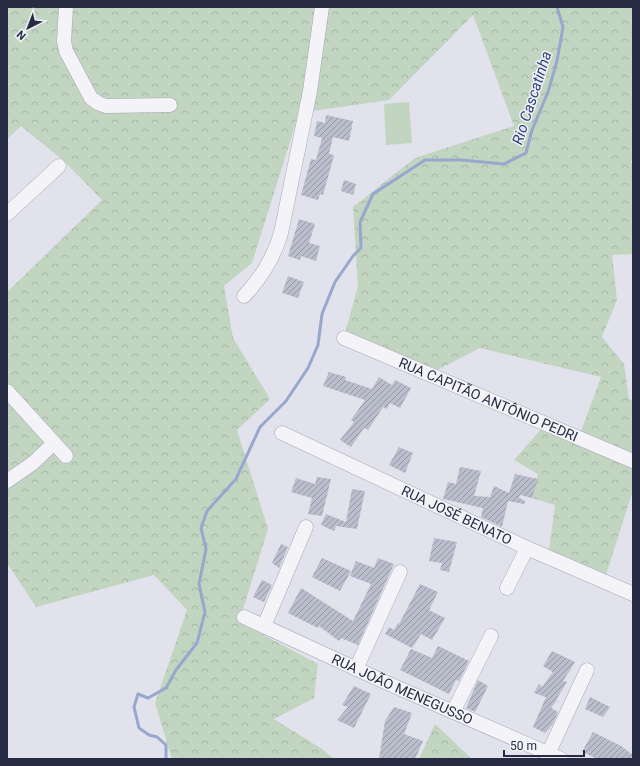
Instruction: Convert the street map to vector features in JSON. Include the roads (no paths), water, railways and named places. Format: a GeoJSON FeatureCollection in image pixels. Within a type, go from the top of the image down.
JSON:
{"type":"FeatureCollection","features":[{"type":"Feature","properties":{"kind":"street"},"geometry":{"type":"LineString","coordinates":[[66,7],[64,41],[66,51],[91,98],[106,106],[170,105]]}},
{"type":"Feature","properties":{"kind":"street"},"geometry":{"type":"LineString","coordinates":[[244,296],[268,266],[276,249],[281,233],[310,91],[322,7]]}},
{"type":"Feature","properties":{"kind":"street"},"geometry":{"type":"LineString","coordinates":[[7,214],[58,166]]}},
{"type":"Feature","properties":{"kind":"street","name":"RUA CAPITÃO ANTÔNIO PEDRI"},"geometry":{"type":"LineString","coordinates":[[344,338],[633,461]]}},
{"type":"Feature","properties":{"kind":"street"},"geometry":{"type":"LineString","coordinates":[[7,391],[66,456]]}},
{"type":"Feature","properties":{"kind":"street","name":"RUA JOSÉ BENATO"},"geometry":{"type":"LineString","coordinates":[[282,433],[527,548],[633,594]]}},
{"type":"Feature","properties":{"kind":"street"},"geometry":{"type":"LineString","coordinates":[[7,481],[33,463],[54,443]]}},
{"type":"Feature","properties":{"kind":"street"},"geometry":{"type":"LineString","coordinates":[[264,626],[306,527]]}},
{"type":"Feature","properties":{"kind":"street"},"geometry":{"type":"LineString","coordinates":[[507,588],[527,548]]}},
{"type":"Feature","properties":{"kind":"street"},"geometry":{"type":"LineString","coordinates":[[356,669],[400,572]]}},
{"type":"Feature","properties":{"kind":"street","name":"RUA JOÃO MENEGUSSO"},"geometry":{"type":"LineString","coordinates":[[244,617],[356,669],[554,756]]}},
{"type":"Feature","properties":{"kind":"street"},"geometry":{"type":"LineString","coordinates":[[454,712],[491,636]]}},
{"type":"Feature","properties":{"kind":"street"},"geometry":{"type":"LineString","coordinates":[[554,756],[587,670]]}},
{"type":"Feature","properties":{"kind":"waterway","name":"Rio Cascatinha"},"geometry":{"type":"LineString","coordinates":[[166,759],[166,745],[157,737],[149,735],[139,728],[134,707],[138,694],[148,698],[166,688],[176,670],[197,643],[205,612],[199,584],[206,549],[201,528],[207,511],[236,479],[260,427],[286,401],[308,368],[318,345],[322,314],[335,282],[353,256],[361,248],[360,222],[373,194],[425,160],[461,160],[504,164],[526,153],[532,130],[548,92],[557,61],[563,27],[557,7]]}}]}
